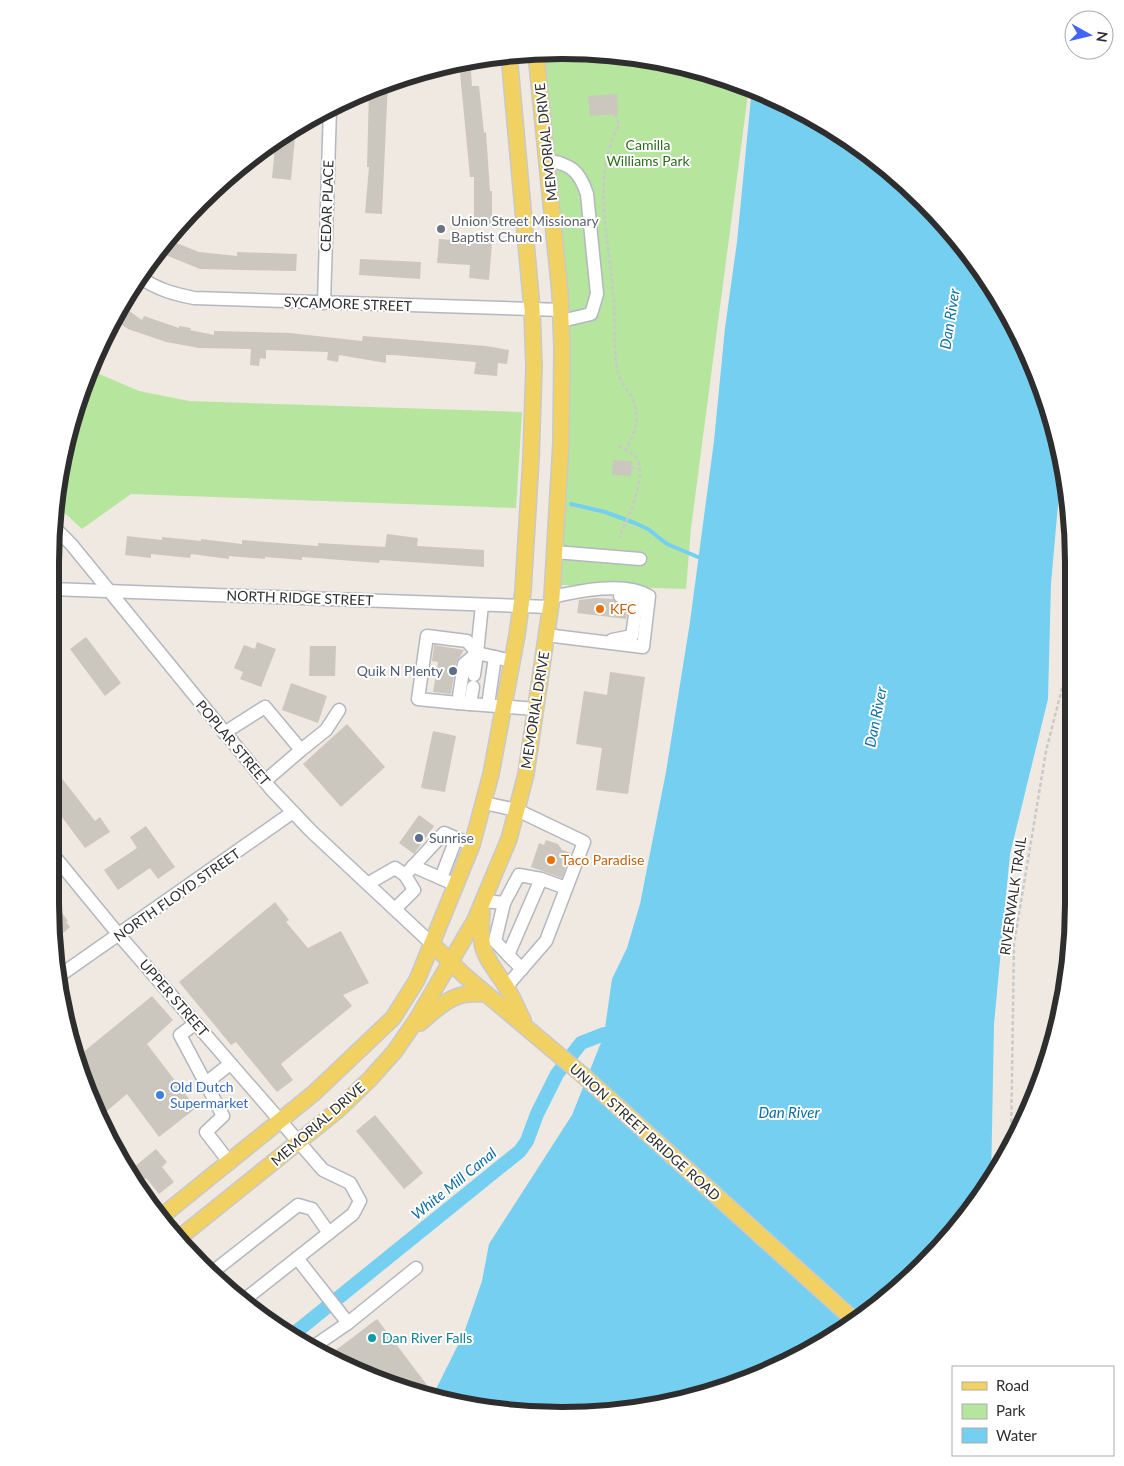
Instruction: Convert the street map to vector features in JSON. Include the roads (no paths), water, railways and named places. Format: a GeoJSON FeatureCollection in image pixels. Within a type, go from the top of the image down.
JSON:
{"type":"FeatureCollection","features":[{"type":"Feature","properties":{"kind":"main road","name":"MEMORIAL DRIVE"},"geometry":{"type":"LineString","coordinates":[[183,1235],[299,1143],[370,1080],[409,1031],[451,963],[483,902],[509,839],[517,810],[536,710],[551,602],[561,417],[561,315],[548,160],[537,60]]}},
{"type":"Feature","properties":{"kind":"main road","name":"MEMORIAL DRIVE"},"geometry":{"type":"LineString","coordinates":[[166,1213],[280,1122],[393,1018],[417,980],[472,845],[484,803],[504,706],[521,606],[532,449],[534,368],[532,309],[510,62]]}},
{"type":"Feature","properties":{"kind":"main road"},"geometry":{"type":"LineString","coordinates":[[483,902],[482,946],[486,960],[506,987],[528,1028]]}},
{"type":"Feature","properties":{"kind":"main road","name":"UNION STREET BRIDGE ROAD"},"geometry":{"type":"LineString","coordinates":[[432,944],[451,963],[528,1028],[850,1316]]}},
{"type":"Feature","properties":{"kind":"main road"},"geometry":{"type":"LineString","coordinates":[[409,1031],[446,1001],[471,993],[486,994]]}},
{"type":"Feature","properties":{"kind":"street","name":"CEDAR PLACE"},"geometry":{"type":"LineString","coordinates":[[324,303],[330,116]]}},
{"type":"Feature","properties":{"kind":"street","name":"SYCAMORE STREET"},"geometry":{"type":"LineString","coordinates":[[145,281],[154,287],[173,294],[194,298],[532,309],[561,315],[590,314],[597,294],[587,194],[582,180],[566,164],[548,160]]}},
{"type":"Feature","properties":{"kind":"street","name":"POPLAR STREET"},"geometry":{"type":"LineString","coordinates":[[60,533],[71,544],[106,590],[224,733],[293,812],[432,944]]}},
{"type":"Feature","properties":{"kind":"street"},"geometry":{"type":"LineString","coordinates":[[554,552],[640,559]]}},
{"type":"Feature","properties":{"kind":"street","name":"NORTH RIDGE STREET"},"geometry":{"type":"LineString","coordinates":[[59,589],[521,606],[551,602],[584,590],[608,588],[638,591],[649,596],[642,647],[546,636]]}},
{"type":"Feature","properties":{"kind":"street"},"geometry":{"type":"LineString","coordinates":[[464,703],[473,681],[482,605]]}},
{"type":"Feature","properties":{"kind":"street"},"geometry":{"type":"LineString","coordinates":[[512,661],[477,653],[467,641],[426,636],[418,699],[536,710]]}},
{"type":"Feature","properties":{"kind":"street"},"geometry":{"type":"LineString","coordinates":[[464,703],[464,664],[477,653]]}},
{"type":"Feature","properties":{"kind":"street"},"geometry":{"type":"LineString","coordinates":[[488,705],[495,657]]}},
{"type":"Feature","properties":{"kind":"street"},"geometry":{"type":"LineString","coordinates":[[224,733],[265,707],[300,750]]}},
{"type":"Feature","properties":{"kind":"street"},"geometry":{"type":"LineString","coordinates":[[265,781],[326,730],[339,710]]}},
{"type":"Feature","properties":{"kind":"street"},"geometry":{"type":"LineString","coordinates":[[484,803],[517,810],[584,842],[546,941],[506,987]]}},
{"type":"Feature","properties":{"kind":"street","name":"NORTH FLOYD STREET"},"geometry":{"type":"LineString","coordinates":[[64,974],[293,812]]}},
{"type":"Feature","properties":{"kind":"street"},"geometry":{"type":"LineString","coordinates":[[409,871],[444,833],[472,845]]}},
{"type":"Feature","properties":{"kind":"street"},"geometry":{"type":"LineString","coordinates":[[441,878],[456,839]]}},
{"type":"Feature","properties":{"kind":"street","name":"UPPER STREET"},"geometry":{"type":"LineString","coordinates":[[59,862],[119,935],[322,1170],[350,1183],[360,1200],[353,1214],[329,1233]]}},
{"type":"Feature","properties":{"kind":"street"},"geometry":{"type":"LineString","coordinates":[[369,883],[395,868],[441,878],[456,885]]}},
{"type":"Feature","properties":{"kind":"street"},"geometry":{"type":"LineString","coordinates":[[396,908],[414,890],[409,871]]}},
{"type":"Feature","properties":{"kind":"street"},"geometry":{"type":"LineString","coordinates":[[522,969],[495,941],[504,902],[519,875],[541,879],[566,888]]}},
{"type":"Feature","properties":{"kind":"street"},"geometry":{"type":"LineString","coordinates":[[508,955],[541,879]]}},
{"type":"Feature","properties":{"kind":"street"},"geometry":{"type":"LineString","coordinates":[[483,902],[504,902]]}},
{"type":"Feature","properties":{"kind":"street"},"geometry":{"type":"LineString","coordinates":[[196,1023],[180,1035],[223,1116],[206,1132],[230,1163]]}},
{"type":"Feature","properties":{"kind":"street"},"geometry":{"type":"LineString","coordinates":[[206,1083],[230,1064]]}},
{"type":"Feature","properties":{"kind":"street"},"geometry":{"type":"LineString","coordinates":[[216,1269],[298,1205],[312,1208],[329,1233],[248,1297]]}},
{"type":"Feature","properties":{"kind":"street"},"geometry":{"type":"LineString","coordinates":[[297,1258],[348,1323]]}},
{"type":"Feature","properties":{"kind":"street"},"geometry":{"type":"LineString","coordinates":[[317,1344],[348,1323],[416,1268]]}},
{"type":"Feature","properties":{"kind":"water","name":"Dan River"},"geometry":{"type":"Polygon","coordinates":[[[751,96],[814,126],[842,144],[894,184],[940,230],[980,282],[998,310],[1027,369],[1039,400],[1048,432],[1060,488],[1051,584],[1048,699],[1010,854],[994,1024],[991,1166],[940,1236],[894,1282],[842,1322],[814,1340],[755,1369],[724,1381],[692,1390],[628,1403],[562,1407],[529,1406],[464,1398],[435,1391],[464,1333],[482,1281],[489,1244],[572,1115],[604,1035],[612,979],[627,948],[640,904],[666,772],[690,622],[714,441],[725,328],[737,242],[751,96]]]}},
{"type":"Feature","properties":{"kind":"waterway"},"geometry":{"type":"LineString","coordinates":[[571,504],[605,512],[635,523],[648,529],[667,544],[698,557]]}},
{"type":"Feature","properties":{"kind":"waterway","name":"White Mill Canal"},"geometry":{"type":"LineString","coordinates":[[297,1331],[520,1151],[527,1141],[537,1114],[557,1074],[581,1043],[604,1034]]}},
{"type":"Feature","properties":{"kind":"place","name":"Union Street Missionary Baptist Church"},"geometry":{"type":"Point","coordinates":[441,229]}},
{"type":"Feature","properties":{"kind":"place","name":"KFC"},"geometry":{"type":"Point","coordinates":[600,609]}},
{"type":"Feature","properties":{"kind":"place","name":"Quik N Plenty"},"geometry":{"type":"Point","coordinates":[453,671]}},
{"type":"Feature","properties":{"kind":"place","name":"Sunrise"},"geometry":{"type":"Point","coordinates":[419,838]}},
{"type":"Feature","properties":{"kind":"place","name":"Taco Paradise"},"geometry":{"type":"Point","coordinates":[551,860]}},
{"type":"Feature","properties":{"kind":"place","name":"Old Dutch Supermarket"},"geometry":{"type":"Point","coordinates":[160,1095]}},
{"type":"Feature","properties":{"kind":"place","name":"Dan River Falls"},"geometry":{"type":"Point","coordinates":[372,1338]}},
{"type":"Feature","properties":{"kind":"park label","name":"Camilla Williams Park"},"geometry":{"type":"Point","coordinates":[648,154]}}]}
